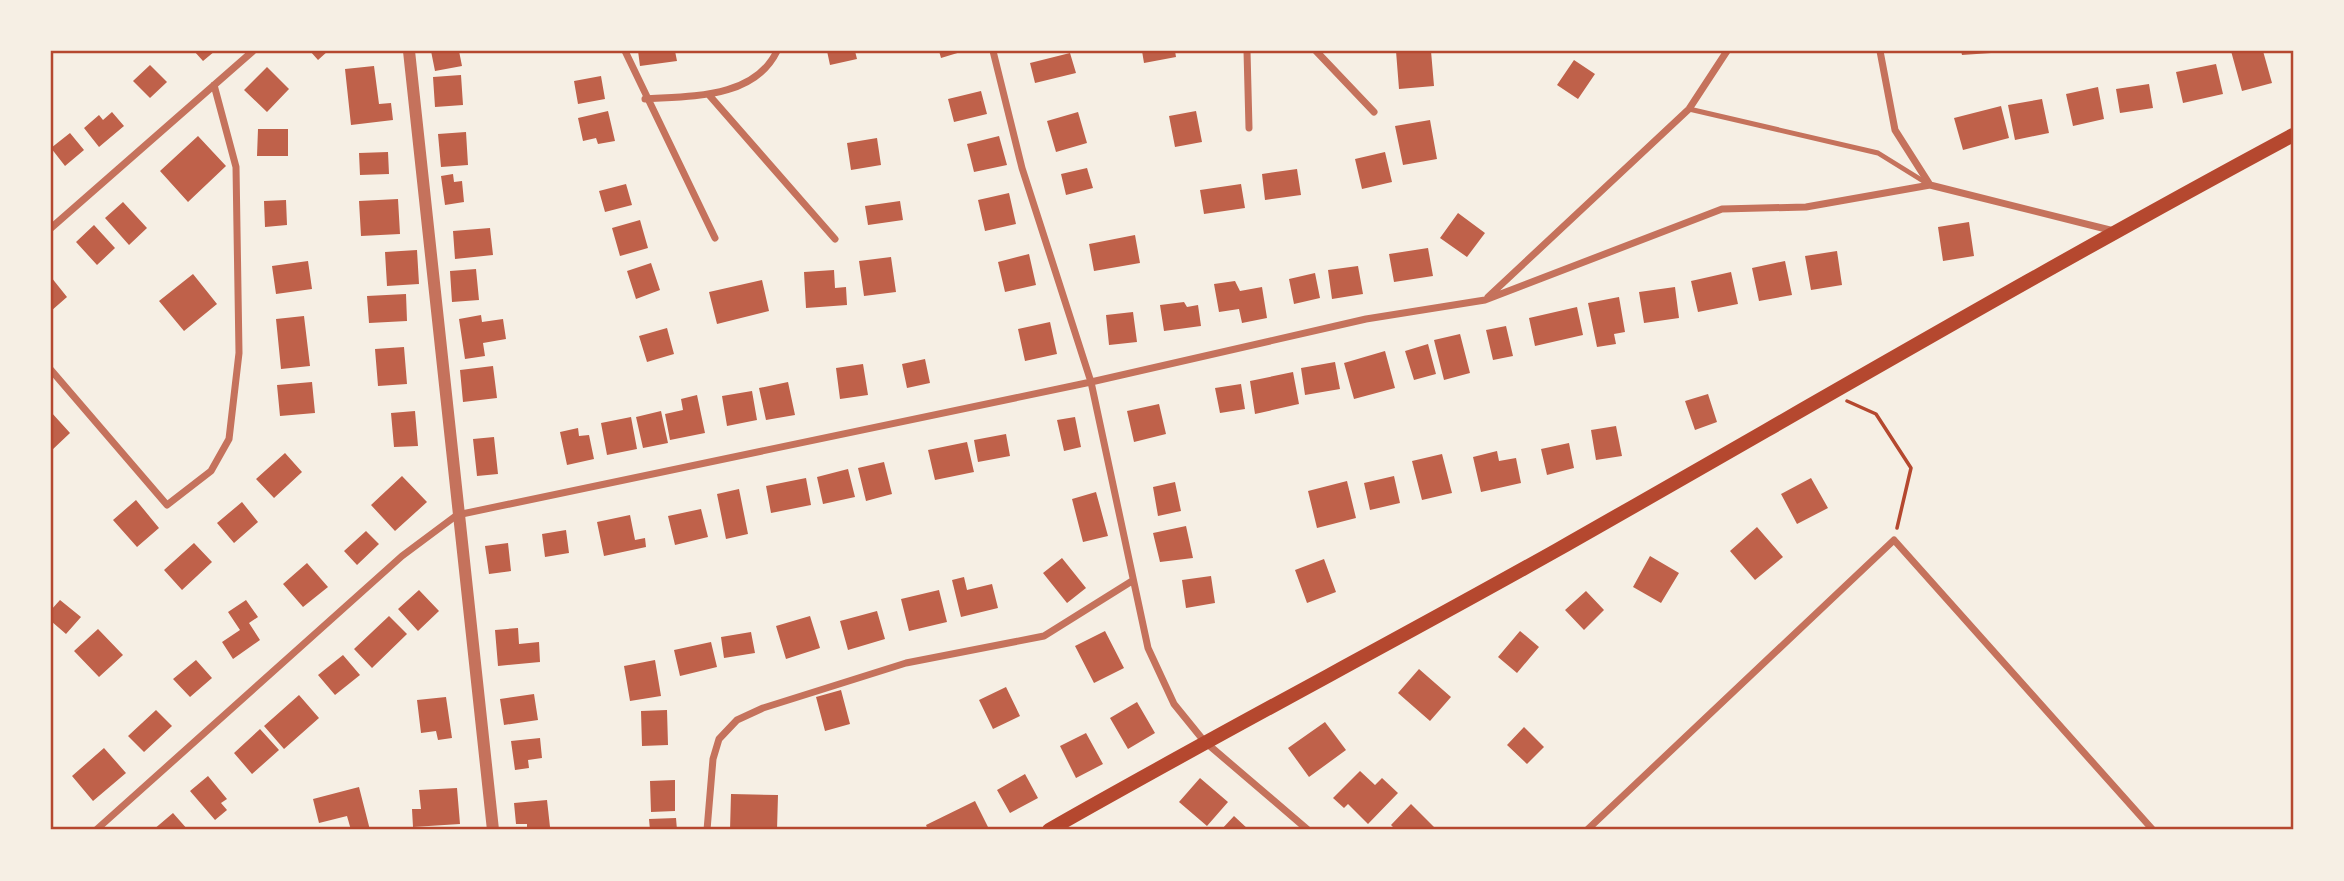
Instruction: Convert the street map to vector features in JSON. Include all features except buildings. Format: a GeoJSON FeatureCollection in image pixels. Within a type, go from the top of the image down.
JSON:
{"type":"FeatureCollection","features":[{"type":"Feature","properties":{"kind":"main road"},"geometry":{"type":"LineString","coordinates":[[1049,830],[1203,741],[1551,553],[2114,231],[2293,135]]}},
{"type":"Feature","properties":{"kind":"street"},"geometry":{"type":"LineString","coordinates":[[51,229],[253,51]]}},
{"type":"Feature","properties":{"kind":"street"},"geometry":{"type":"LineString","coordinates":[[409,51],[493,830]]}},
{"type":"Feature","properties":{"kind":"street"},"geometry":{"type":"LineString","coordinates":[[625,51],[645,99],[715,238]]}},
{"type":"Feature","properties":{"kind":"street"},"geometry":{"type":"LineString","coordinates":[[645,99],[709,95],[751,80],[777,51]]}},
{"type":"Feature","properties":{"kind":"street"},"geometry":{"type":"LineString","coordinates":[[993,51],[1022,168],[1091,382],[1148,648],[1174,704],[1203,741],[1308,830]]}},
{"type":"Feature","properties":{"kind":"street"},"geometry":{"type":"LineString","coordinates":[[1247,51],[1249,128]]}},
{"type":"Feature","properties":{"kind":"street"},"geometry":{"type":"LineString","coordinates":[[1316,51],[1374,112]]}},
{"type":"Feature","properties":{"kind":"street"},"geometry":{"type":"LineString","coordinates":[[1485,300],[1689,109],[1727,51]]}},
{"type":"Feature","properties":{"kind":"street"},"geometry":{"type":"LineString","coordinates":[[1880,51],[1895,130],[1930,185]]}},
{"type":"Feature","properties":{"kind":"street"},"geometry":{"type":"LineString","coordinates":[[51,370],[167,505],[211,471],[229,439],[239,353],[236,167],[214,85]]}},
{"type":"Feature","properties":{"kind":"street"},"geometry":{"type":"LineString","coordinates":[[709,95],[835,239]]}},
{"type":"Feature","properties":{"kind":"street"},"geometry":{"type":"LineString","coordinates":[[96,830],[402,556],[457,515],[1091,382],[1366,319],[1485,300],[1722,209],[1806,207],[1930,185],[2114,231]]}},
{"type":"Feature","properties":{"kind":"street"},"geometry":{"type":"LineString","coordinates":[[1587,830],[1894,540],[2152,830]]}},
{"type":"Feature","properties":{"kind":"street"},"geometry":{"type":"LineString","coordinates":[[706,830],[713,760],[719,739],[737,720],[763,708],[906,663],[1044,636],[1132,581]]}},
{"type":"Feature","properties":{"kind":"lane"},"geometry":{"type":"LineString","coordinates":[[1689,109],[1878,153],[1930,185]]}},
{"type":"Feature","properties":{"kind":"path"},"geometry":{"type":"LineString","coordinates":[[1832,394],[1876,414],[1911,468],[1894,540]]}}]}
